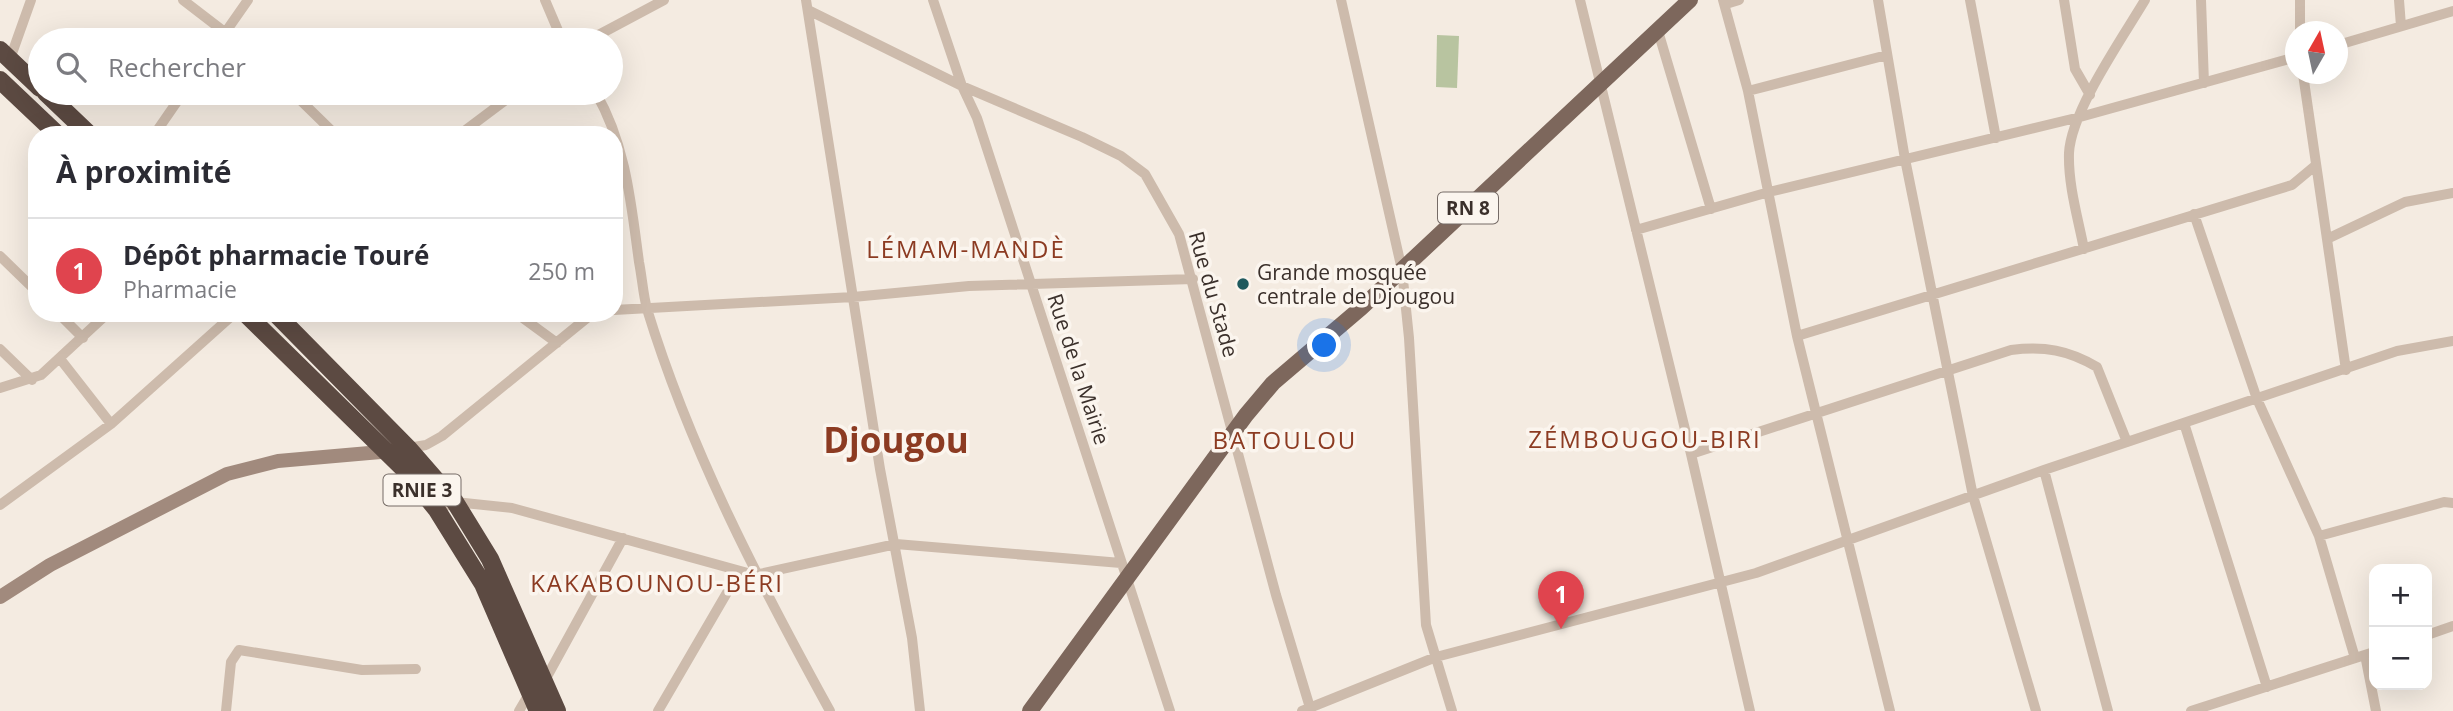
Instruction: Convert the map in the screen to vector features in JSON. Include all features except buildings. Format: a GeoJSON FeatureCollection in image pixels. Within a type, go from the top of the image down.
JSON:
{"type":"FeatureCollection","features":[{"type":"Feature","properties":{"kind":"highway"},"geometry":{"type":"LineString","coordinates":[[5,55],[28,76]]}},
{"type":"Feature","properties":{"kind":"highway"},"geometry":{"type":"LineString","coordinates":[[2,86],[48,126]]}},
{"type":"Feature","properties":{"kind":"highway"},"geometry":{"type":"LineString","coordinates":[[59,105],[81,126]]}},
{"type":"Feature","properties":{"kind":"highway","name":"RNIE 3"},"geometry":{"type":"LineString","coordinates":[[254,322],[386,452],[437,510],[483,584],[538,711]]}},
{"type":"Feature","properties":{"kind":"highway","name":"RNIE 3"},"geometry":{"type":"LineString","coordinates":[[284,322],[408,448],[455,502],[490,559],[558,711]]}},
{"type":"Feature","properties":{"kind":"main road","name":"RN 8"},"geometry":{"type":"LineString","coordinates":[[1030,711],[1125,571],[1273,383],[1402,270],[1602,85],[1689,0]]}},
{"type":"Feature","properties":{"kind":"main road"},"geometry":{"type":"LineString","coordinates":[[1,596],[50,565],[226,474],[278,461],[408,448]]}},
{"type":"Feature","properties":{"kind":"street"},"geometry":{"type":"LineString","coordinates":[[5,55],[31,0]]}},
{"type":"Feature","properties":{"kind":"street"},"geometry":{"type":"LineString","coordinates":[[183,0],[214,28]]}},
{"type":"Feature","properties":{"kind":"street"},"geometry":{"type":"LineString","coordinates":[[229,28],[248,0]]}},
{"type":"Feature","properties":{"kind":"street"},"geometry":{"type":"LineString","coordinates":[[545,0],[557,28]]}},
{"type":"Feature","properties":{"kind":"street"},"geometry":{"type":"LineString","coordinates":[[612,28],[664,0]]}},
{"type":"Feature","properties":{"kind":"street","name":"Rue de la Mairie"},"geometry":{"type":"LineString","coordinates":[[933,0],[962,86],[977,118],[1170,711]]}},
{"type":"Feature","properties":{"kind":"street"},"geometry":{"type":"LineString","coordinates":[[1341,0],[1402,270],[1426,625],[1452,711]]}},
{"type":"Feature","properties":{"kind":"street"},"geometry":{"type":"LineString","coordinates":[[1580,0],[1691,454],[1750,711]]}},
{"type":"Feature","properties":{"kind":"street"},"geometry":{"type":"LineString","coordinates":[[1739,0],[1724,2],[1748,91],[1797,336],[1891,711]]}},
{"type":"Feature","properties":{"kind":"street"},"geometry":{"type":"LineString","coordinates":[[1878,0],[1905,159],[1973,496],[2036,711]]}},
{"type":"Feature","properties":{"kind":"street"},"geometry":{"type":"LineString","coordinates":[[1970,0],[1996,138]]}},
{"type":"Feature","properties":{"kind":"street"},"geometry":{"type":"LineString","coordinates":[[2064,0],[2075,69],[2090,95]]}},
{"type":"Feature","properties":{"kind":"street"},"geometry":{"type":"LineString","coordinates":[[2084,249],[2069,153],[2072,134],[2090,95],[2145,0]]}},
{"type":"Feature","properties":{"kind":"street"},"geometry":{"type":"LineString","coordinates":[[2201,0],[2204,83]]}},
{"type":"Feature","properties":{"kind":"street"},"geometry":{"type":"LineString","coordinates":[[2300,0],[2300,21]]}},
{"type":"Feature","properties":{"kind":"street"},"geometry":{"type":"LineString","coordinates":[[2399,0],[2401,26]]}},
{"type":"Feature","properties":{"kind":"street"},"geometry":{"type":"LineString","coordinates":[[807,5],[880,469],[912,638],[920,711]]}},
{"type":"Feature","properties":{"kind":"street","name":"Rue du Stade"},"geometry":{"type":"LineString","coordinates":[[807,5],[962,86],[1121,156],[1145,174],[1179,234],[1193,279],[1307,710]]}},
{"type":"Feature","properties":{"kind":"street"},"geometry":{"type":"LineString","coordinates":[[2348,42],[2453,11]]}},
{"type":"Feature","properties":{"kind":"street"},"geometry":{"type":"LineString","coordinates":[[1658,31],[1711,209]]}},
{"type":"Feature","properties":{"kind":"street"},"geometry":{"type":"LineString","coordinates":[[1748,91],[1887,55]]}},
{"type":"Feature","properties":{"kind":"street"},"geometry":{"type":"LineString","coordinates":[[1636,230],[1769,192],[2080,117],[2285,60]]}},
{"type":"Feature","properties":{"kind":"street"},"geometry":{"type":"LineString","coordinates":[[2,86],[24,72]]}},
{"type":"Feature","properties":{"kind":"street"},"geometry":{"type":"LineString","coordinates":[[2304,84],[2346,370]]}},
{"type":"Feature","properties":{"kind":"street"},"geometry":{"type":"LineString","coordinates":[[160,126],[175,105]]}},
{"type":"Feature","properties":{"kind":"street"},"geometry":{"type":"LineString","coordinates":[[306,105],[328,126]]}},
{"type":"Feature","properties":{"kind":"street"},"geometry":{"type":"LineString","coordinates":[[471,126],[499,105]]}},
{"type":"Feature","properties":{"kind":"street"},"geometry":{"type":"LineString","coordinates":[[603,105],[614,126]]}},
{"type":"Feature","properties":{"kind":"street"},"geometry":{"type":"LineString","coordinates":[[623,156],[646,306],[714,483],[755,575],[830,711]]}},
{"type":"Feature","properties":{"kind":"street"},"geometry":{"type":"LineString","coordinates":[[1797,336],[2292,185],[2316,165]]}},
{"type":"Feature","properties":{"kind":"street"},"geometry":{"type":"LineString","coordinates":[[2327,239],[2404,202],[2453,193]]}},
{"type":"Feature","properties":{"kind":"street"},"geometry":{"type":"LineString","coordinates":[[2194,214],[2257,399],[2319,536],[2365,655],[2376,711]]}},
{"type":"Feature","properties":{"kind":"street"},"geometry":{"type":"LineString","coordinates":[[0,256],[28,283]]}},
{"type":"Feature","properties":{"kind":"street"},"geometry":{"type":"LineString","coordinates":[[623,309],[853,297],[969,286],[1193,279]]}},
{"type":"Feature","properties":{"kind":"street"},"geometry":{"type":"LineString","coordinates":[[67,322],[83,338]]}},
{"type":"Feature","properties":{"kind":"street"},"geometry":{"type":"LineString","coordinates":[[0,388],[32,380],[61,360],[99,322]]}},
{"type":"Feature","properties":{"kind":"street"},"geometry":{"type":"LineString","coordinates":[[0,505],[110,424],[225,322]]}},
{"type":"Feature","properties":{"kind":"street"},"geometry":{"type":"LineString","coordinates":[[528,322],[557,343]]}},
{"type":"Feature","properties":{"kind":"street"},"geometry":{"type":"LineString","coordinates":[[408,448],[426,445],[442,436],[582,322]]}},
{"type":"Feature","properties":{"kind":"street"},"geometry":{"type":"LineString","coordinates":[[1307,710],[1436,657],[1720,584],[2045,470],[2410,347],[2453,341]]}},
{"type":"Feature","properties":{"kind":"street"},"geometry":{"type":"LineString","coordinates":[[1691,454],[2011,350],[2050,347],[2097,367],[2127,442]]}},
{"type":"Feature","properties":{"kind":"street"},"geometry":{"type":"LineString","coordinates":[[0,349],[32,380]]}},
{"type":"Feature","properties":{"kind":"street"},"geometry":{"type":"LineString","coordinates":[[61,360],[110,424]]}},
{"type":"Feature","properties":{"kind":"street"},"geometry":{"type":"LineString","coordinates":[[2184,423],[2267,687]]}},
{"type":"Feature","properties":{"kind":"street"},"geometry":{"type":"LineString","coordinates":[[2045,470],[2108,711]]}},
{"type":"Feature","properties":{"kind":"street"},"geometry":{"type":"LineString","coordinates":[[437,510],[455,502],[512,508],[755,575],[896,544],[1125,571]]}},
{"type":"Feature","properties":{"kind":"street"},"geometry":{"type":"LineString","coordinates":[[2319,536],[2444,502],[2453,503]]}},
{"type":"Feature","properties":{"kind":"street"},"geometry":{"type":"LineString","coordinates":[[544,682],[623,538]]}},
{"type":"Feature","properties":{"kind":"street"},"geometry":{"type":"LineString","coordinates":[[658,711],[739,572]]}},
{"type":"Feature","properties":{"kind":"street"},"geometry":{"type":"LineString","coordinates":[[2432,633],[2453,626]]}},
{"type":"Feature","properties":{"kind":"street"},"geometry":{"type":"LineString","coordinates":[[226,711],[231,662],[239,650],[362,670],[416,669]]}},
{"type":"Feature","properties":{"kind":"street"},"geometry":{"type":"LineString","coordinates":[[2191,711],[2365,655]]}},
{"type":"Feature","properties":{"kind":"street"},"geometry":{"type":"LineString","coordinates":[[519,711],[529,694]]}},
{"type":"Feature","properties":{"kind":"green space"},"geometry":{"type":"Polygon","coordinates":[[[1437,35],[1459,36],[1457,88],[1436,87],[1437,35]]]}},
{"type":"Feature","properties":{"kind":"place","name":"Grande mosquée centrale de Djougou"},"geometry":{"type":"Point","coordinates":[1243,284]}},
{"type":"Feature","properties":{"kind":"place","name":"Dépôt pharmacie Touré"},"geometry":{"type":"Point","coordinates":[1561,629]}},
{"type":"Feature","properties":{"kind":"district","name":"LÉMAM-MANDÈ"},"geometry":{"type":"Point","coordinates":[966,248]}},
{"type":"Feature","properties":{"kind":"district","name":"ZÉMBOUGOU-BIRI"},"geometry":{"type":"Point","coordinates":[1645,438]}},
{"type":"Feature","properties":{"kind":"district","name":"Djougou"},"geometry":{"type":"Point","coordinates":[896,439]}},
{"type":"Feature","properties":{"kind":"district","name":"BATOULOU"},"geometry":{"type":"Point","coordinates":[1285,439]}},
{"type":"Feature","properties":{"kind":"district","name":"KAKABOUNOU-BÉRI"},"geometry":{"type":"Point","coordinates":[657,582]}}]}
